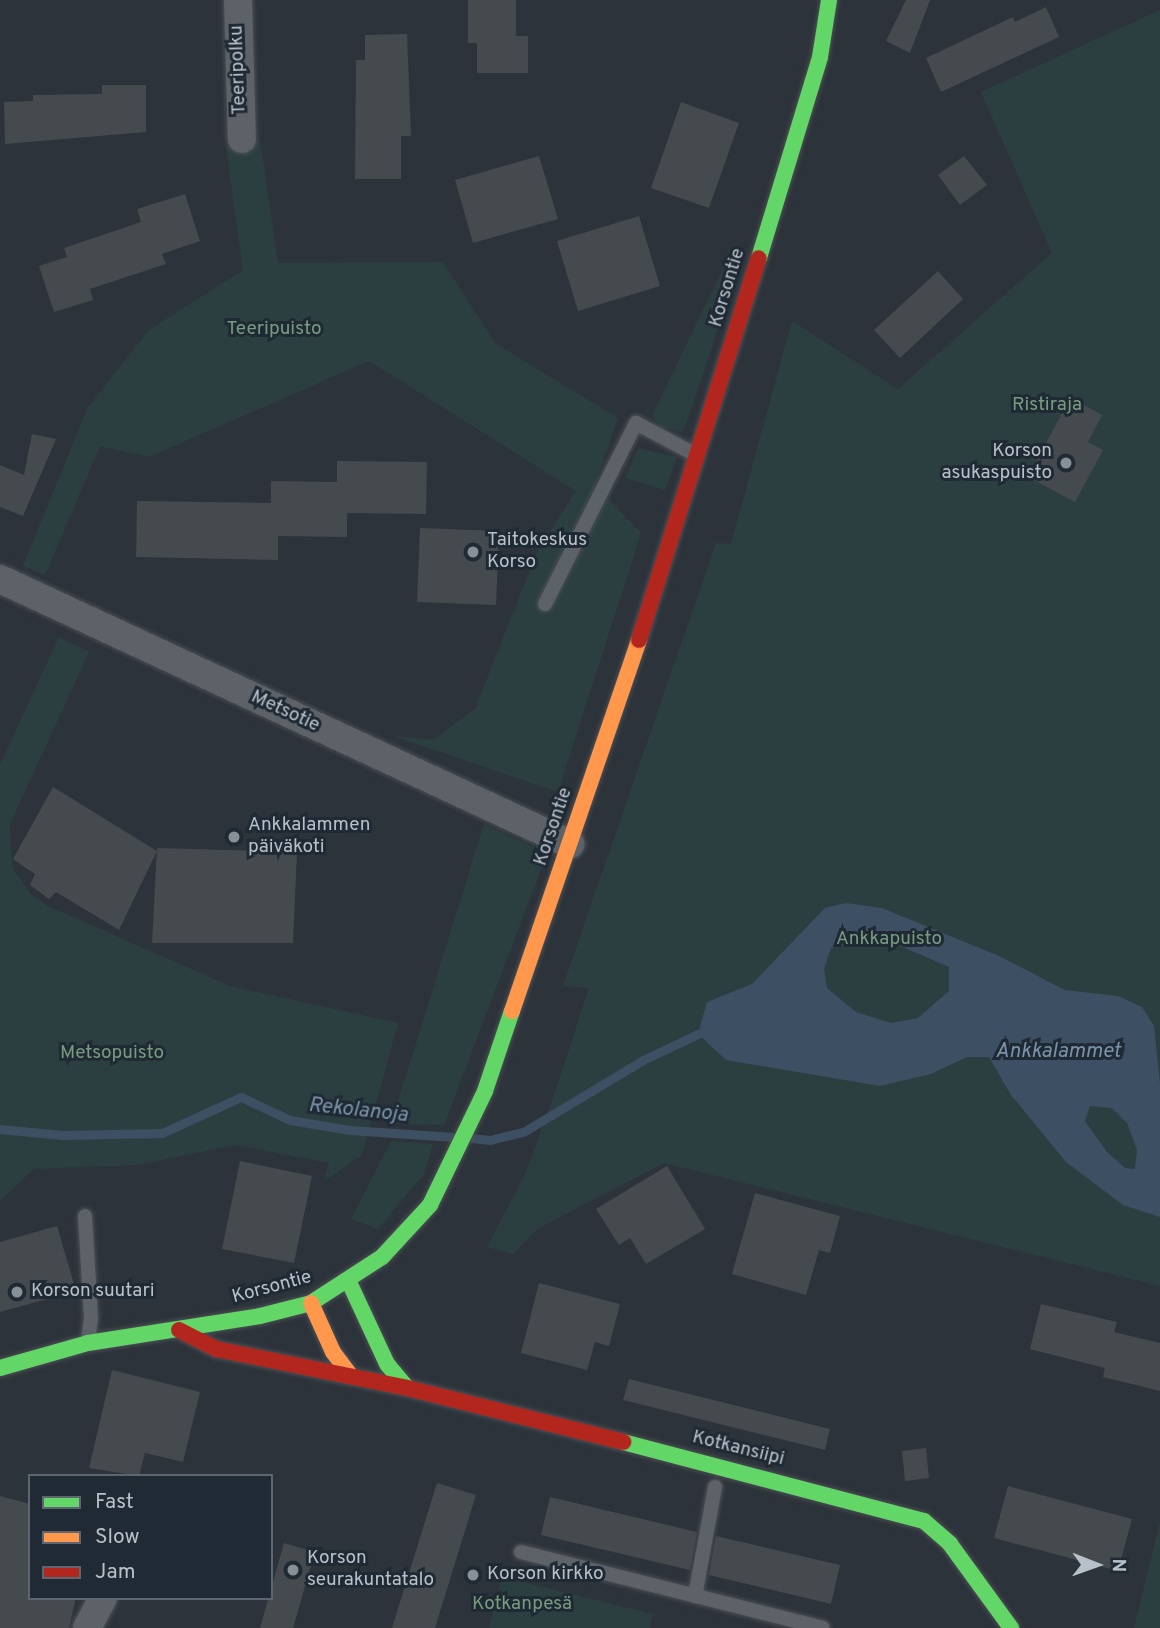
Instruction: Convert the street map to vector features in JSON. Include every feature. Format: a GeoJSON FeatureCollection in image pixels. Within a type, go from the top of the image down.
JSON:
{"type":"FeatureCollection","features":[{"type":"Feature","properties":{"kind":"main road","name":"Korsontie"},"geometry":{"type":"LineString","coordinates":[[0,1368],[88,1343],[180,1330],[311,1303],[349,1282],[382,1257],[430,1205],[485,1091],[570,844],[698,456],[820,57],[829,0]]}},
{"type":"Feature","properties":{"kind":"main road"},"geometry":{"type":"LineString","coordinates":[[349,1282],[387,1364],[407,1388]]}},
{"type":"Feature","properties":{"kind":"main road"},"geometry":{"type":"LineString","coordinates":[[311,1303],[332,1352],[351,1376]]}},
{"type":"Feature","properties":{"kind":"main road","name":"Kotkansiipi"},"geometry":{"type":"LineString","coordinates":[[180,1330],[216,1349],[407,1388],[894,1510],[924,1521],[950,1544],[1011,1628]]}},
{"type":"Feature","properties":{"kind":"street","name":"Teeripolku"},"geometry":{"type":"LineString","coordinates":[[238,0],[242,139]]}},
{"type":"Feature","properties":{"kind":"street","name":"Metsotie"},"geometry":{"type":"LineString","coordinates":[[0,579],[570,844]]}},
{"type":"Feature","properties":{"kind":"street"},"geometry":{"type":"LineString","coordinates":[[87,1628],[102,1600]]}},
{"type":"Feature","properties":{"kind":"lane"},"geometry":{"type":"LineString","coordinates":[[545,604],[636,423],[698,456]]}},
{"type":"Feature","properties":{"kind":"lane"},"geometry":{"type":"LineString","coordinates":[[85,1216],[91,1318],[88,1343]]}},
{"type":"Feature","properties":{"kind":"lane"},"geometry":{"type":"LineString","coordinates":[[695,1596],[715,1487]]}},
{"type":"Feature","properties":{"kind":"lane"},"geometry":{"type":"LineString","coordinates":[[521,1552],[823,1628]]}},
{"type":"Feature","properties":{"kind":"green space","name":"Ankkapuisto"},"geometry":{"type":"Polygon","coordinates":[[[1160,10],[1160,1286],[664,1163],[537,1229],[513,1254],[487,1247],[526,1172],[554,1095],[589,988],[563,986],[716,543],[731,544],[792,321],[898,389],[1052,253],[981,92],[1160,10]]]}},
{"type":"Feature","properties":{"kind":"green space","name":"Teeripuisto"},"geometry":{"type":"Polygon","coordinates":[[[260,140],[278,263],[443,262],[495,343],[618,418],[595,485],[641,533],[558,792],[393,736],[433,740],[475,709],[537,552],[576,491],[369,361],[149,457],[100,446],[45,575],[23,566],[88,407],[149,330],[243,270],[226,147],[260,140]]]}},
{"type":"Feature","properties":{"kind":"green space"},"geometry":{"type":"Polygon","coordinates":[[[728,258],[728,299],[683,432],[661,427],[652,416],[728,258]]]}},
{"type":"Feature","properties":{"kind":"green space"},"geometry":{"type":"Polygon","coordinates":[[[638,448],[677,457],[665,490],[625,478],[638,448]]]}},
{"type":"Feature","properties":{"kind":"green space","name":"Metsopuisto"},"geometry":{"type":"Polygon","coordinates":[[[59,637],[89,652],[10,824],[12,868],[31,894],[48,906],[230,986],[398,1023],[362,1155],[324,1181],[329,1163],[236,1145],[137,1165],[34,1169],[0,1201],[0,765],[59,637]]]}},
{"type":"Feature","properties":{"kind":"green space"},"geometry":{"type":"Polygon","coordinates":[[[484,824],[547,854],[444,1125],[391,1124],[484,824]]]}},
{"type":"Feature","properties":{"kind":"green space"},"geometry":{"type":"Polygon","coordinates":[[[391,1141],[433,1144],[424,1174],[378,1229],[351,1219],[391,1141]]]}},
{"type":"Feature","properties":{"kind":"green space"},"geometry":{"type":"Polygon","coordinates":[[[1160,1522],[1160,1628],[1134,1628],[1160,1522]]]}},
{"type":"Feature","properties":{"kind":"green space","name":"Kotkanpesä"},"geometry":{"type":"Polygon","coordinates":[[[502,1577],[653,1614],[650,1628],[489,1628],[502,1577]]]}},
{"type":"Feature","properties":{"kind":"water","name":"Ankkalammet"},"geometry":{"type":"Polygon","coordinates":[[[846,903],[882,908],[999,956],[1065,990],[1118,996],[1142,1007],[1154,1026],[1160,1084],[1160,1217],[1123,1205],[1066,1162],[1011,1095],[989,1057],[967,1057],[931,1074],[880,1086],[726,1060],[698,1034],[707,1002],[752,984],[825,908],[846,903]],[[869,939],[831,948],[824,969],[827,988],[856,1012],[891,1023],[918,1018],[949,991],[949,967],[898,945],[869,939]],[[1090,1106],[1085,1121],[1107,1152],[1125,1168],[1135,1169],[1137,1150],[1127,1123],[1112,1108],[1090,1106]]]}},
{"type":"Feature","properties":{"kind":"building"},"geometry":{"type":"Polygon","coordinates":[[[468,0],[516,0],[516,36],[528,36],[528,73],[477,73],[477,43],[468,43],[468,0]]]}},
{"type":"Feature","properties":{"kind":"building"},"geometry":{"type":"Polygon","coordinates":[[[906,0],[930,0],[910,53],[886,41],[906,0]]]}},
{"type":"Feature","properties":{"kind":"building"},"geometry":{"type":"Polygon","coordinates":[[[1046,7],[1059,37],[941,92],[926,58],[1013,17],[1015,22],[1046,7]]]}},
{"type":"Feature","properties":{"kind":"building"},"geometry":{"type":"Polygon","coordinates":[[[407,34],[411,136],[401,136],[401,179],[355,179],[356,60],[365,60],[365,35],[407,34]]]}},
{"type":"Feature","properties":{"kind":"building"},"geometry":{"type":"Polygon","coordinates":[[[102,85],[146,85],[146,132],[5,144],[4,102],[33,101],[33,95],[102,94],[102,85]]]}},
{"type":"Feature","properties":{"kind":"building"},"geometry":{"type":"Polygon","coordinates":[[[681,102],[739,123],[709,208],[651,188],[681,102]]]}},
{"type":"Feature","properties":{"kind":"building"},"geometry":{"type":"Polygon","coordinates":[[[539,156],[558,219],[473,243],[455,180],[539,156]]]}},
{"type":"Feature","properties":{"kind":"building"},"geometry":{"type":"Polygon","coordinates":[[[964,156],[987,185],[960,205],[938,175],[964,156]]]}},
{"type":"Feature","properties":{"kind":"building"},"geometry":{"type":"Polygon","coordinates":[[[185,194],[200,241],[162,254],[166,264],[90,289],[93,300],[54,312],[39,266],[67,257],[64,248],[141,222],[137,209],[185,194]]]}},
{"type":"Feature","properties":{"kind":"building"},"geometry":{"type":"Polygon","coordinates":[[[639,216],[660,286],[578,311],[557,241],[639,216]]]}},
{"type":"Feature","properties":{"kind":"building"},"geometry":{"type":"Polygon","coordinates":[[[938,271],[963,299],[900,358],[874,330],[938,271]]]}},
{"type":"Feature","properties":{"kind":"building","name":"Korson asukaspuisto"},"geometry":{"type":"Polygon","coordinates":[[[1080,403],[1102,415],[1088,442],[1103,450],[1075,502],[1028,477],[1067,404],[1076,409],[1080,403]]]}},
{"type":"Feature","properties":{"kind":"building"},"geometry":{"type":"Polygon","coordinates":[[[32,434],[56,439],[23,516],[0,507],[0,465],[24,475],[32,434]]]}},
{"type":"Feature","properties":{"kind":"building"},"geometry":{"type":"Polygon","coordinates":[[[337,461],[427,462],[426,514],[347,513],[347,537],[278,536],[278,560],[136,557],[137,501],[271,503],[271,481],[337,482],[337,461]]]}},
{"type":"Feature","properties":{"kind":"building"},"geometry":{"type":"Polygon","coordinates":[[[420,528],[499,531],[496,605],[417,602],[420,528]]]}},
{"type":"Feature","properties":{"kind":"building"},"geometry":{"type":"Polygon","coordinates":[[[53,787],[157,851],[119,930],[56,892],[49,899],[30,885],[35,874],[13,859],[53,787]]]}},
{"type":"Feature","properties":{"kind":"building"},"geometry":{"type":"Polygon","coordinates":[[[157,848],[297,852],[293,943],[152,943],[157,848]]]}},
{"type":"Feature","properties":{"kind":"building"},"geometry":{"type":"Polygon","coordinates":[[[240,1161],[312,1176],[294,1263],[222,1249],[240,1161]]]}},
{"type":"Feature","properties":{"kind":"building"},"geometry":{"type":"Polygon","coordinates":[[[667,1166],[705,1229],[646,1264],[630,1238],[619,1245],[596,1209],[667,1166]]]}},
{"type":"Feature","properties":{"kind":"building"},"geometry":{"type":"Polygon","coordinates":[[[755,1193],[840,1216],[830,1253],[819,1250],[806,1295],[732,1274],[755,1193]]]}},
{"type":"Feature","properties":{"kind":"building"},"geometry":{"type":"Polygon","coordinates":[[[57,1226],[76,1291],[0,1312],[0,1242],[57,1226]]]}},
{"type":"Feature","properties":{"kind":"building"},"geometry":{"type":"Polygon","coordinates":[[[539,1283],[620,1304],[609,1346],[595,1342],[587,1370],[521,1353],[539,1283]]]}},
{"type":"Feature","properties":{"kind":"building"},"geometry":{"type":"Polygon","coordinates":[[[1041,1304],[1117,1322],[1114,1332],[1160,1343],[1160,1391],[1103,1377],[1105,1368],[1030,1349],[1041,1304]]]}},
{"type":"Feature","properties":{"kind":"building"},"geometry":{"type":"Polygon","coordinates":[[[112,1370],[200,1392],[183,1462],[145,1453],[140,1474],[89,1468],[112,1370]]]}},
{"type":"Feature","properties":{"kind":"building"},"geometry":{"type":"Polygon","coordinates":[[[629,1379],[830,1429],[825,1450],[623,1400],[629,1379]]]}},
{"type":"Feature","properties":{"kind":"building"},"geometry":{"type":"Polygon","coordinates":[[[926,1448],[929,1478],[905,1481],[902,1451],[926,1448]]]}},
{"type":"Feature","properties":{"kind":"building"},"geometry":{"type":"Polygon","coordinates":[[[437,1483],[476,1495],[435,1628],[392,1628],[437,1483]]]}},
{"type":"Feature","properties":{"kind":"building"},"geometry":{"type":"Polygon","coordinates":[[[1008,1486],[1132,1519],[1118,1571],[994,1538],[1008,1486]]]}},
{"type":"Feature","properties":{"kind":"building"},"geometry":{"type":"Polygon","coordinates":[[[0,1496],[28,1503],[28,1600],[76,1600],[69,1628],[0,1628],[0,1496]]]}},
{"type":"Feature","properties":{"kind":"building"},"geometry":{"type":"Polygon","coordinates":[[[550,1497],[697,1532],[690,1570],[541,1535],[550,1497]]]}},
{"type":"Feature","properties":{"kind":"building"},"geometry":{"type":"Polygon","coordinates":[[[716,1536],[840,1565],[831,1604],[709,1575],[716,1536]]]}},
{"type":"Feature","properties":{"kind":"building","name":"Korson seurakuntatalo"},"geometry":{"type":"Polygon","coordinates":[[[284,1543],[315,1552],[293,1628],[260,1628],[268,1600],[273,1600],[273,1582],[284,1543]]]}},
{"type":"Feature","properties":{"kind":"waterway","name":"Rekolanoja"},"geometry":{"type":"LineString","coordinates":[[471,1138],[490,1140],[525,1131],[643,1060],[698,1034]]}},
{"type":"Feature","properties":{"kind":"waterway","name":"Rekolanoja"},"geometry":{"type":"LineString","coordinates":[[0,1129],[62,1135],[162,1133],[241,1097],[290,1120],[350,1130],[454,1137]]}},
{"type":"Feature","properties":{"kind":"traffic: fast"},"geometry":{"type":"LineString","coordinates":[[759,258],[820,57],[829,0]]}},
{"type":"Feature","properties":{"kind":"traffic: fast"},"geometry":{"type":"LineString","coordinates":[[0,1368],[88,1343],[260,1316],[311,1303],[382,1257],[430,1205],[485,1091],[512,1011]]}},
{"type":"Feature","properties":{"kind":"traffic: fast"},"geometry":{"type":"LineString","coordinates":[[349,1282],[387,1364],[407,1388]]}},
{"type":"Feature","properties":{"kind":"traffic: fast"},"geometry":{"type":"LineString","coordinates":[[623,1442],[924,1521],[950,1544],[1011,1628]]}},
{"type":"Feature","properties":{"kind":"traffic: slow"},"geometry":{"type":"LineString","coordinates":[[512,1011],[639,640]]}},
{"type":"Feature","properties":{"kind":"traffic: slow"},"geometry":{"type":"LineString","coordinates":[[311,1303],[333,1352],[351,1376]]}},
{"type":"Feature","properties":{"kind":"traffic: jam"},"geometry":{"type":"LineString","coordinates":[[639,640],[759,258]]}},
{"type":"Feature","properties":{"kind":"traffic: jam"},"geometry":{"type":"LineString","coordinates":[[179,1330],[216,1349],[407,1388],[623,1442]]}},
{"type":"Feature","properties":{"kind":"place","name":"Korson asukaspuisto"},"geometry":{"type":"Point","coordinates":[1066,463]}},
{"type":"Feature","properties":{"kind":"place","name":"Taitokeskus Korso"},"geometry":{"type":"Point","coordinates":[473,552]}},
{"type":"Feature","properties":{"kind":"place","name":"Ankkalammen päiväkoti"},"geometry":{"type":"Point","coordinates":[234,837]}},
{"type":"Feature","properties":{"kind":"place","name":"Korson suutari"},"geometry":{"type":"Point","coordinates":[17,1292]}},
{"type":"Feature","properties":{"kind":"place","name":"Korson seurakuntatalo"},"geometry":{"type":"Point","coordinates":[293,1570]}},
{"type":"Feature","properties":{"kind":"place","name":"Korson kirkko"},"geometry":{"type":"Point","coordinates":[473,1575]}},
{"type":"Feature","properties":{"kind":"park label","name":"Ristiraja"},"geometry":{"type":"Point","coordinates":[1047,406]}}]}
